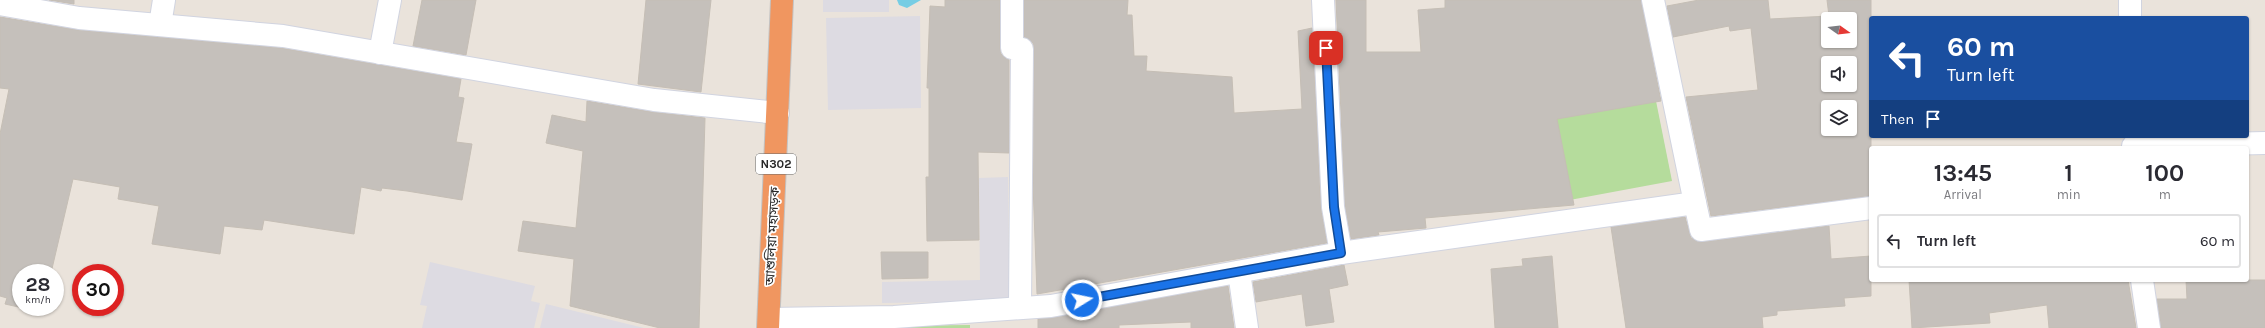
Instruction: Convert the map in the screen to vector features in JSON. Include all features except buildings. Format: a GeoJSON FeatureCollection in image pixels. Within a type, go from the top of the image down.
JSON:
{"type":"FeatureCollection","features":[{"type":"Feature","properties":{"kind":"highway","name":"আশুলিয়া মহাসড়ক"},"geometry":{"type":"LineString","coordinates":[[768,324],[782,0]]}},
{"type":"Feature","properties":{"kind":"street"},"geometry":{"type":"LineString","coordinates":[[160,25],[164,0]]}},
{"type":"Feature","properties":{"kind":"street"},"geometry":{"type":"LineString","coordinates":[[380,53],[390,0]]}},
{"type":"Feature","properties":{"kind":"street"},"geometry":{"type":"LineString","coordinates":[[1012,0],[1012,48],[1022,49],[1020,308]]}},
{"type":"Feature","properties":{"kind":"street"},"geometry":{"type":"LineString","coordinates":[[1324,0],[1334,207],[1341,253]]}},
{"type":"Feature","properties":{"kind":"street"},"geometry":{"type":"LineString","coordinates":[[1652,0],[1701,230],[1869,208]]}},
{"type":"Feature","properties":{"kind":"street"},"geometry":{"type":"LineString","coordinates":[[2130,0],[2130,16]]}},
{"type":"Feature","properties":{"kind":"street"},"geometry":{"type":"LineString","coordinates":[[0,4],[81,9],[160,25],[283,36],[654,100],[778,113]]}},
{"type":"Feature","properties":{"kind":"street"},"geometry":{"type":"LineString","coordinates":[[2133,143],[2265,143]]}},
{"type":"Feature","properties":{"kind":"street"},"geometry":{"type":"LineString","coordinates":[[768,324],[1051,306],[1341,253],[1695,203]]}},
{"type":"Feature","properties":{"kind":"street"},"geometry":{"type":"LineString","coordinates":[[1239,272],[1247,328]]}},
{"type":"Feature","properties":{"kind":"street"},"geometry":{"type":"LineString","coordinates":[[2142,282],[2149,328]]}},
{"type":"Feature","properties":{"kind":"shaded area"},"geometry":{"type":"Polygon","coordinates":[[[823,0],[889,0],[889,12],[823,12],[823,0]]]}},
{"type":"Feature","properties":{"kind":"shaded area"},"geometry":{"type":"Polygon","coordinates":[[[920,16],[921,108],[828,110],[826,18],[920,16]]]}},
{"type":"Feature","properties":{"kind":"shaded area"},"geometry":{"type":"Polygon","coordinates":[[[1008,177],[1009,301],[882,303],[882,282],[980,280],[979,178],[1008,177]]]}},
{"type":"Feature","properties":{"kind":"shaded area"},"geometry":{"type":"Polygon","coordinates":[[[430,262],[535,286],[531,301],[540,303],[534,328],[422,328],[427,306],[420,305],[430,262]]]}},
{"type":"Feature","properties":{"kind":"shaded area"},"geometry":{"type":"Polygon","coordinates":[[[546,304],[644,328],[540,328],[546,304]]]}},
{"type":"Feature","properties":{"kind":"green space"},"geometry":{"type":"Polygon","coordinates":[[[1656,101],[1672,181],[1532,207],[1524,124],[1656,101]]]}},
{"type":"Feature","properties":{"kind":"green space"},"geometry":{"type":"Polygon","coordinates":[[[970,325],[970,328],[881,328],[881,326],[970,325]]]}},
{"type":"Feature","properties":{"kind":"water"},"geometry":{"type":"Polygon","coordinates":[[[897,0],[921,0],[907,8],[899,5],[897,0]]]}},
{"type":"Feature","properties":{"kind":"route"},"geometry":{"type":"LineString","coordinates":[[1082,300],[1341,253],[1334,207],[1326,48]]}}]}
